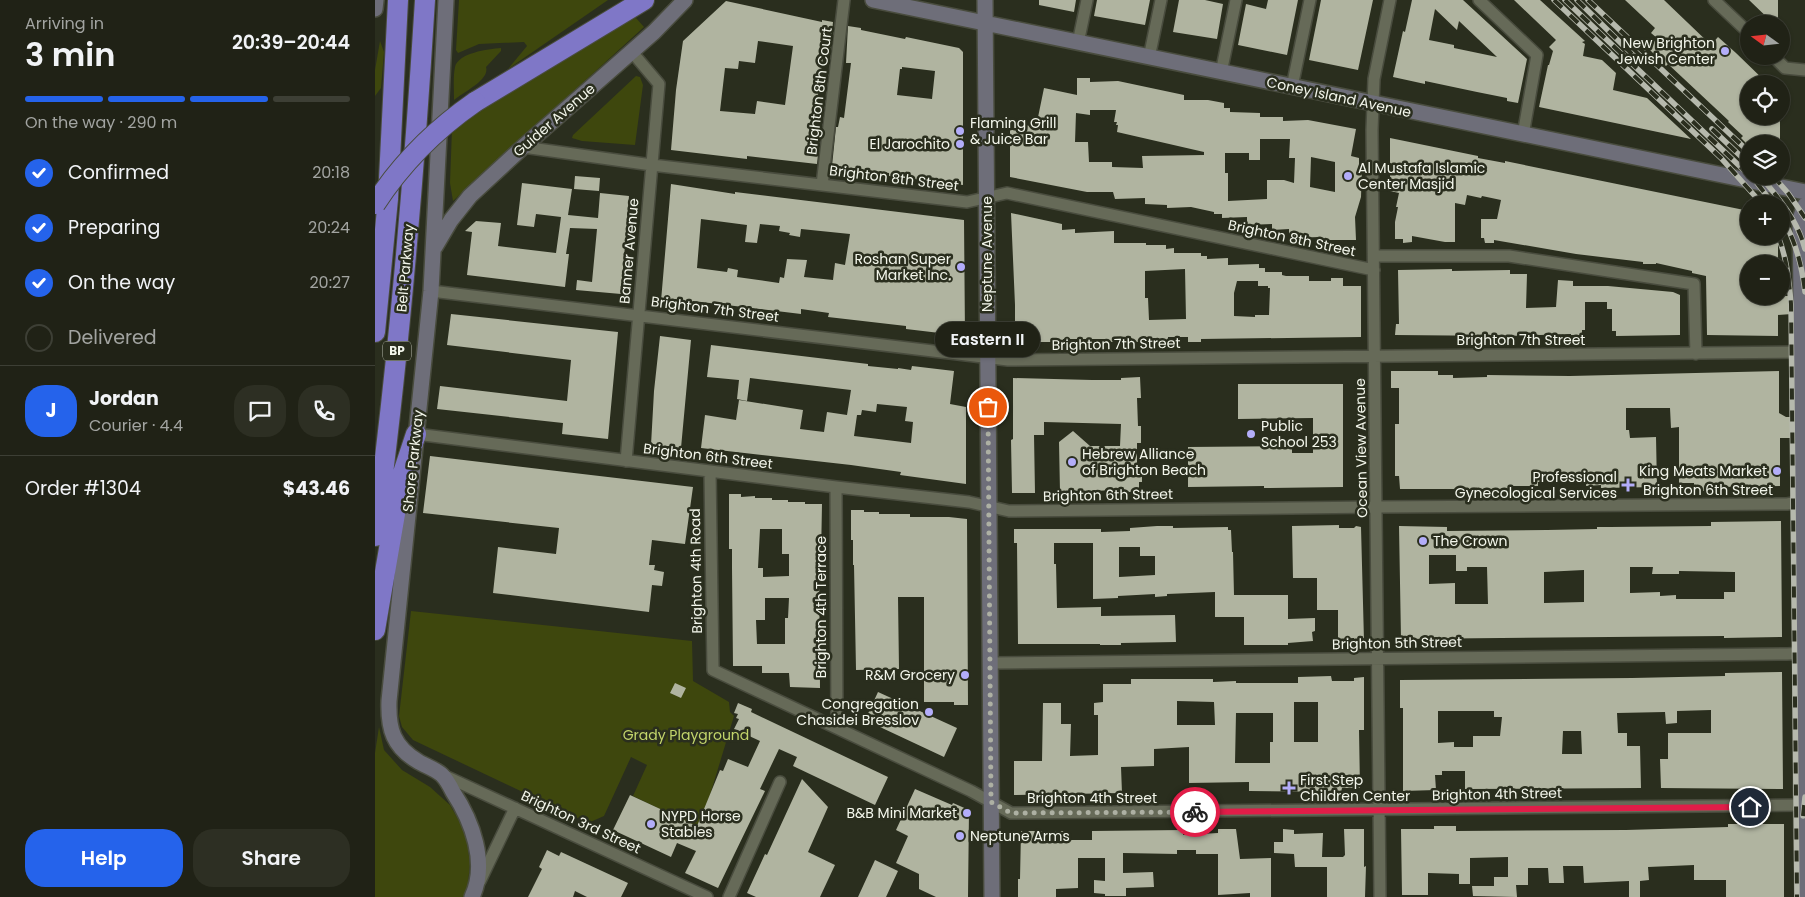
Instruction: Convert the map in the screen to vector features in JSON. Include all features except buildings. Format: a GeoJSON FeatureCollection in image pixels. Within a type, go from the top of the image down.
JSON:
{"type":"FeatureCollection","features":[{"type":"Feature","properties":{"kind":"highway","name":"Belt Parkway"},"geometry":{"type":"LineString","coordinates":[[375,332],[388,199],[398,0]]}},
{"type":"Feature","properties":{"kind":"highway","name":"Belt Parkway"},"geometry":{"type":"LineString","coordinates":[[375,536],[405,274],[415,158],[425,0]]}},
{"type":"Feature","properties":{"kind":"highway"},"geometry":{"type":"LineString","coordinates":[[375,204],[386,187],[407,162],[436,133],[475,102],[644,0]]}},
{"type":"Feature","properties":{"kind":"highway"},"geometry":{"type":"LineString","coordinates":[[375,630],[401,479],[416,434]]}},
{"type":"Feature","properties":{"kind":"main road"},"geometry":{"type":"LineString","coordinates":[[375,8],[376,0]]}},
{"type":"Feature","properties":{"kind":"main road","name":"Shore Parkway"},"geometry":{"type":"LineString","coordinates":[[446,0],[431,291],[389,701],[389,720],[391,732],[400,747],[415,759],[442,774],[463,809],[477,844],[478,867],[474,893]]}},
{"type":"Feature","properties":{"kind":"main road","name":"Guider Avenue"},"geometry":{"type":"LineString","coordinates":[[434,249],[460,206],[523,147],[654,32],[685,0]]}},
{"type":"Feature","properties":{"kind":"main road","name":"Coney Island Avenue"},"geometry":{"type":"LineString","coordinates":[[873,0],[1805,192]]}},
{"type":"Feature","properties":{"kind":"main road","name":"Neptune Avenue"},"geometry":{"type":"LineString","coordinates":[[985,0],[992,897]]}},
{"type":"Feature","properties":{"kind":"main road"},"geometry":{"type":"LineString","coordinates":[[1803,897],[1803,352],[1800,219],[1805,205]]}},
{"type":"Feature","properties":{"kind":"street","name":"Brighton 8th Court"},"geometry":{"type":"LineString","coordinates":[[823,186],[844,0]]}},
{"type":"Feature","properties":{"kind":"street"},"geometry":{"type":"LineString","coordinates":[[1078,43],[1087,0]]}},
{"type":"Feature","properties":{"kind":"street"},"geometry":{"type":"LineString","coordinates":[[1149,58],[1161,0]]}},
{"type":"Feature","properties":{"kind":"street"},"geometry":{"type":"LineString","coordinates":[[1221,73],[1236,0]]}},
{"type":"Feature","properties":{"kind":"street"},"geometry":{"type":"LineString","coordinates":[[1292,87],[1310,0]]}},
{"type":"Feature","properties":{"kind":"street","name":"Ocean View Avenue"},"geometry":{"type":"LineString","coordinates":[[1380,897],[1373,104],[1374,79],[1390,0]]}},
{"type":"Feature","properties":{"kind":"street"},"geometry":{"type":"LineString","coordinates":[[1479,0],[1537,55],[1523,135]]}},
{"type":"Feature","properties":{"kind":"street"},"geometry":{"type":"LineString","coordinates":[[1714,0],[1740,25]]}},
{"type":"Feature","properties":{"kind":"street","name":"Banner Avenue"},"geometry":{"type":"LineString","coordinates":[[626,461],[659,84],[632,52]]}},
{"type":"Feature","properties":{"kind":"street"},"geometry":{"type":"LineString","coordinates":[[1782,65],[1785,68],[1805,70]]}},
{"type":"Feature","properties":{"kind":"street","name":"Brighton 8th Street"},"geometry":{"type":"LineString","coordinates":[[523,147],[652,165],[967,202],[1007,193],[1374,270]]}},
{"type":"Feature","properties":{"kind":"street","name":"Brighton 8th Street"},"geometry":{"type":"LineString","coordinates":[[1374,256],[1509,256],[1694,284],[1696,354]]}},
{"type":"Feature","properties":{"kind":"street","name":"Brighton 7th Street"},"geometry":{"type":"LineString","coordinates":[[431,291],[1008,360],[1803,352]]}},
{"type":"Feature","properties":{"kind":"street","name":"Brighton 6th Street"},"geometry":{"type":"LineString","coordinates":[[416,434],[969,502],[1009,511],[1777,504],[1803,501]]}},
{"type":"Feature","properties":{"kind":"street","name":"Brighton 4th Road"},"geometry":{"type":"LineString","coordinates":[[710,471],[713,670]]}},
{"type":"Feature","properties":{"kind":"street","name":"Brighton 4th Terrace"},"geometry":{"type":"LineString","coordinates":[[836,487],[837,728]]}},
{"type":"Feature","properties":{"kind":"street","name":"Brighton 5th Street"},"geometry":{"type":"LineString","coordinates":[[990,663],[1803,653]]}},
{"type":"Feature","properties":{"kind":"street","name":"Brighton 4th Street"},"geometry":{"type":"LineString","coordinates":[[713,670],[1011,813],[1803,806]]}},
{"type":"Feature","properties":{"kind":"street","name":"Brighton 3rd Street"},"geometry":{"type":"LineString","coordinates":[[442,774],[707,897]]}},
{"type":"Feature","properties":{"kind":"street"},"geometry":{"type":"LineString","coordinates":[[729,897],[780,782]]}},
{"type":"Feature","properties":{"kind":"street","name":"Shore Parkway"},"geometry":{"type":"LineString","coordinates":[[474,893],[515,808]]}},
{"type":"Feature","properties":{"kind":"green space"},"geometry":{"type":"Polygon","coordinates":[[[459,0],[608,0],[508,69],[527,46],[524,42],[479,44],[458,53],[456,50],[459,0]]]}},
{"type":"Feature","properties":{"kind":"green space"},"geometry":{"type":"Polygon","coordinates":[[[636,18],[644,27],[453,201],[450,183],[452,129],[569,50],[636,18]]]}},
{"type":"Feature","properties":{"kind":"green space"},"geometry":{"type":"Polygon","coordinates":[[[380,41],[384,52],[381,88],[375,96],[375,70],[380,41]]]}},
{"type":"Feature","properties":{"kind":"green space"},"geometry":{"type":"Polygon","coordinates":[[[501,48],[501,51],[486,67],[484,77],[454,100],[454,75],[457,62],[467,55],[501,48]]]}},
{"type":"Feature","properties":{"kind":"green space"},"geometry":{"type":"Polygon","coordinates":[[[636,76],[640,77],[643,85],[635,145],[582,141],[572,138],[573,135],[636,76]]]}},
{"type":"Feature","properties":{"kind":"green space","name":"Grady Playground"},"geometry":{"type":"Polygon","coordinates":[[[411,611],[692,641],[693,681],[729,702],[730,712],[734,716],[710,795],[696,829],[687,822],[633,796],[647,765],[631,757],[604,816],[588,823],[413,740],[402,727],[399,716],[411,611]]]}},
{"type":"Feature","properties":{"kind":"green space"},"geometry":{"type":"Polygon","coordinates":[[[379,727],[384,750],[402,770],[430,787],[450,805],[466,833],[470,864],[465,897],[375,897],[375,753],[379,727]]]}},
{"type":"Feature","properties":{"kind":"railway"},"geometry":{"type":"LineString","coordinates":[[1554,0],[1721,158],[1754,195]]}},
{"type":"Feature","properties":{"kind":"railway"},"geometry":{"type":"LineString","coordinates":[[1565,0],[1740,166]]}},
{"type":"Feature","properties":{"kind":"railway"},"geometry":{"type":"LineString","coordinates":[[1577,0],[1634,56]]}},
{"type":"Feature","properties":{"kind":"railway"},"geometry":{"type":"LineString","coordinates":[[1588,0],[1740,144]]}},
{"type":"Feature","properties":{"kind":"railway"},"geometry":{"type":"LineString","coordinates":[[1712,129],[1740,155]]}},
{"type":"Feature","properties":{"kind":"railway"},"geometry":{"type":"LineString","coordinates":[[1759,185],[1766,195]]}},
{"type":"Feature","properties":{"kind":"railway"},"geometry":{"type":"LineString","coordinates":[[1768,185],[1793,219],[1805,249]]}},
{"type":"Feature","properties":{"kind":"railway"},"geometry":{"type":"LineString","coordinates":[[1781,185],[1805,218]]}},
{"type":"Feature","properties":{"kind":"railway"},"geometry":{"type":"LineString","coordinates":[[1790,234],[1797,252],[1805,292]]}},
{"type":"Feature","properties":{"kind":"railway"},"geometry":{"type":"LineString","coordinates":[[1781,245],[1786,261],[1791,304],[1797,897]]}},
{"type":"Feature","properties":{"kind":"railway"},"geometry":{"type":"LineString","coordinates":[[1803,816],[1805,797]]}},
{"type":"Feature","properties":{"kind":"way so far"},"geometry":{"type":"LineString","coordinates":[[988,407],[991,802],[1011,813],[1195,812]]}},
{"type":"Feature","properties":{"kind":"place","name":"New Brighton Jewish Center"},"geometry":{"type":"Point","coordinates":[1725,51]}},
{"type":"Feature","properties":{"kind":"place","name":"Flaming Grill & Juice Bar"},"geometry":{"type":"Point","coordinates":[960,131]}},
{"type":"Feature","properties":{"kind":"place","name":"El Jarochito"},"geometry":{"type":"Point","coordinates":[960,144]}},
{"type":"Feature","properties":{"kind":"place","name":"Al Mustafa Islamic Center Masjid"},"geometry":{"type":"Point","coordinates":[1348,176]}},
{"type":"Feature","properties":{"kind":"place","name":"Roshan Super Market Inc."},"geometry":{"type":"Point","coordinates":[961,267]}},
{"type":"Feature","properties":{"kind":"place","name":"Eastern II"},"geometry":{"type":"Point","coordinates":[988,407]}},
{"type":"Feature","properties":{"kind":"place","name":"Public School 253"},"geometry":{"type":"Point","coordinates":[1251,434]}},
{"type":"Feature","properties":{"kind":"place","name":"Hebrew Alliance of Brighton Beach"},"geometry":{"type":"Point","coordinates":[1072,462]}},
{"type":"Feature","properties":{"kind":"place","name":"King Meats Market"},"geometry":{"type":"Point","coordinates":[1777,471]}},
{"type":"Feature","properties":{"kind":"place","name":"Professional Gynecological Services"},"geometry":{"type":"Point","coordinates":[1628,485]}},
{"type":"Feature","properties":{"kind":"place","name":"The Crown"},"geometry":{"type":"Point","coordinates":[1423,541]}},
{"type":"Feature","properties":{"kind":"place","name":"R&M Grocery"},"geometry":{"type":"Point","coordinates":[965,675]}},
{"type":"Feature","properties":{"kind":"place","name":"Congregation Chasidei Bresslov"},"geometry":{"type":"Point","coordinates":[929,712]}},
{"type":"Feature","properties":{"kind":"place","name":"First Step Children Center"},"geometry":{"type":"Point","coordinates":[1289,788]}},
{"type":"Feature","properties":{"kind":"place","name":"B&B Mini Market"},"geometry":{"type":"Point","coordinates":[967,813]}},
{"type":"Feature","properties":{"kind":"place","name":"NYPD Horse Stables"},"geometry":{"type":"Point","coordinates":[651,824]}},
{"type":"Feature","properties":{"kind":"place","name":"Neptune Arms"},"geometry":{"type":"Point","coordinates":[960,836]}},
{"type":"Feature","properties":{"kind":"route"},"geometry":{"type":"LineString","coordinates":[[1195,812],[1750,807]]}}]}
